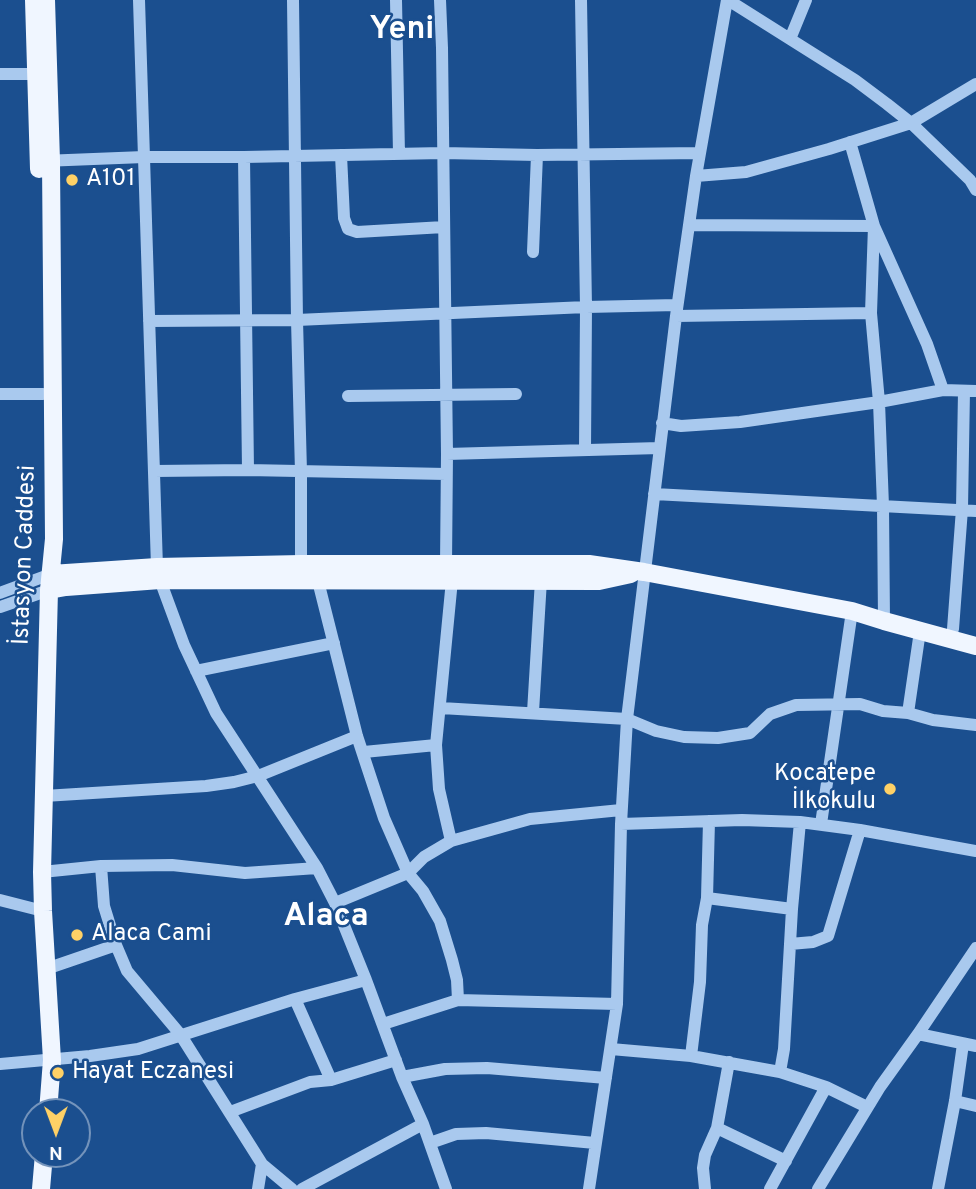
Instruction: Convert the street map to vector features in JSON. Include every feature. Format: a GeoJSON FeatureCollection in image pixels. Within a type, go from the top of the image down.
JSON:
{"type":"FeatureCollection","features":[{"type":"Feature","properties":{"kind":"main road"},"geometry":{"type":"LineString","coordinates":[[34,0],[36,74],[45,161],[43,394],[46,538],[50,582],[158,573],[449,573],[589,564],[953,629],[976,636]]}},
{"type":"Feature","properties":{"kind":"main road","name":"İstasyon Caddesi"},"geometry":{"type":"LineString","coordinates":[[46,0],[45,161],[54,539],[50,582],[43,872],[52,1060],[49,1098]]}},
{"type":"Feature","properties":{"kind":"main road"},"geometry":{"type":"LineString","coordinates":[[449,573],[599,581],[644,572]]}},
{"type":"Feature","properties":{"kind":"main road"},"geometry":{"type":"LineString","coordinates":[[884,617],[920,631],[976,646]]}},
{"type":"Feature","properties":{"kind":"main road"},"geometry":{"type":"LineString","coordinates":[[41,1189],[43,1168]]}},
{"type":"Feature","properties":{"kind":"street"},"geometry":{"type":"LineString","coordinates":[[139,0],[158,573],[184,645],[216,713],[317,868],[335,903],[446,1189]]}},
{"type":"Feature","properties":{"kind":"street"},"geometry":{"type":"LineString","coordinates":[[293,0],[297,320],[307,575],[334,643],[357,736],[384,818],[408,873],[423,891],[440,921],[457,980],[457,1000]]}},
{"type":"Feature","properties":{"kind":"street"},"geometry":{"type":"LineString","coordinates":[[396,0],[399,154]]}},
{"type":"Feature","properties":{"kind":"street"},"geometry":{"type":"LineString","coordinates":[[440,0],[449,573],[441,708],[436,746],[439,789],[451,841]]}},
{"type":"Feature","properties":{"kind":"street"},"geometry":{"type":"LineString","coordinates":[[581,0],[586,307],[585,450]]}},
{"type":"Feature","properties":{"kind":"street"},"geometry":{"type":"LineString","coordinates":[[589,1189],[617,1004],[621,810],[627,719],[644,572],[696,177],[728,0],[855,80],[911,123],[974,183]]}},
{"type":"Feature","properties":{"kind":"street"},"geometry":{"type":"LineString","coordinates":[[790,38],[806,0]]}},
{"type":"Feature","properties":{"kind":"street"},"geometry":{"type":"LineString","coordinates":[[0,74],[36,74]]}},
{"type":"Feature","properties":{"kind":"street"},"geometry":{"type":"LineString","coordinates":[[696,177],[746,172],[911,123],[976,84]]}},
{"type":"Feature","properties":{"kind":"street"},"geometry":{"type":"LineString","coordinates":[[850,142],[874,226],[927,344],[943,390]]}},
{"type":"Feature","properties":{"kind":"street"},"geometry":{"type":"LineString","coordinates":[[45,161],[443,153],[700,153]]}},
{"type":"Feature","properties":{"kind":"street"},"geometry":{"type":"LineString","coordinates":[[341,155],[344,218],[348,229],[357,232],[444,227]]}},
{"type":"Feature","properties":{"kind":"street"},"geometry":{"type":"LineString","coordinates":[[533,252],[537,155]]}},
{"type":"Feature","properties":{"kind":"street"},"geometry":{"type":"LineString","coordinates":[[244,157],[248,470]]}},
{"type":"Feature","properties":{"kind":"street"},"geometry":{"type":"LineString","coordinates":[[689,225],[874,226]]}},
{"type":"Feature","properties":{"kind":"street"},"geometry":{"type":"LineString","coordinates":[[874,226],[871,313],[879,402],[884,617]]}},
{"type":"Feature","properties":{"kind":"street"},"geometry":{"type":"LineString","coordinates":[[149,321],[297,320],[586,307],[871,313]]}},
{"type":"Feature","properties":{"kind":"street"},"geometry":{"type":"LineString","coordinates":[[662,423],[681,426],[740,422],[943,390],[970,391],[953,629]]}},
{"type":"Feature","properties":{"kind":"street"},"geometry":{"type":"LineString","coordinates":[[0,394],[43,394]]}},
{"type":"Feature","properties":{"kind":"street"},"geometry":{"type":"LineString","coordinates":[[348,396],[516,394]]}},
{"type":"Feature","properties":{"kind":"street"},"geometry":{"type":"LineString","coordinates":[[447,454],[659,448]]}},
{"type":"Feature","properties":{"kind":"street"},"geometry":{"type":"LineString","coordinates":[[154,471],[446,474]]}},
{"type":"Feature","properties":{"kind":"street"},"geometry":{"type":"LineString","coordinates":[[654,494],[976,510]]}},
{"type":"Feature","properties":{"kind":"street"},"geometry":{"type":"LineString","coordinates":[[533,712],[541,580]]}},
{"type":"Feature","properties":{"kind":"street"},"geometry":{"type":"LineString","coordinates":[[0,593],[50,582]]}},
{"type":"Feature","properties":{"kind":"street"},"geometry":{"type":"LineString","coordinates":[[0,607],[50,582]]}},
{"type":"Feature","properties":{"kind":"street"},"geometry":{"type":"LineString","coordinates":[[821,824],[852,611]]}},
{"type":"Feature","properties":{"kind":"street"},"geometry":{"type":"LineString","coordinates":[[908,713],[920,631]]}},
{"type":"Feature","properties":{"kind":"street"},"geometry":{"type":"LineString","coordinates":[[196,671],[334,643]]}},
{"type":"Feature","properties":{"kind":"street"},"geometry":{"type":"LineString","coordinates":[[441,708],[627,719],[656,731],[684,737],[718,738],[750,733],[770,714],[796,705],[860,704],[933,720],[976,725]]}},
{"type":"Feature","properties":{"kind":"street"},"geometry":{"type":"LineString","coordinates":[[44,796],[234,782],[258,776],[357,736]]}},
{"type":"Feature","properties":{"kind":"street"},"geometry":{"type":"LineString","coordinates":[[364,752],[436,746]]}},
{"type":"Feature","properties":{"kind":"street"},"geometry":{"type":"LineString","coordinates":[[335,903],[408,873],[424,858],[451,841],[530,819],[621,810]]}},
{"type":"Feature","properties":{"kind":"street"},"geometry":{"type":"LineString","coordinates":[[691,1056],[700,982],[702,926],[707,898],[709,821]]}},
{"type":"Feature","properties":{"kind":"street"},"geometry":{"type":"LineString","coordinates":[[780,1072],[784,1049],[800,822]]}},
{"type":"Feature","properties":{"kind":"street"},"geometry":{"type":"LineString","coordinates":[[621,824],[800,822],[976,851]]}},
{"type":"Feature","properties":{"kind":"street"},"geometry":{"type":"LineString","coordinates":[[790,944],[813,942],[828,936],[860,830]]}},
{"type":"Feature","properties":{"kind":"street"},"geometry":{"type":"LineString","coordinates":[[43,872],[101,866],[172,865],[245,873],[317,868]]}},
{"type":"Feature","properties":{"kind":"street"},"geometry":{"type":"LineString","coordinates":[[101,866],[104,906],[127,971],[180,1034],[262,1164],[292,1189]]}},
{"type":"Feature","properties":{"kind":"street"},"geometry":{"type":"LineString","coordinates":[[707,898],[792,909]]}},
{"type":"Feature","properties":{"kind":"street"},"geometry":{"type":"LineString","coordinates":[[0,900],[43,911]]}},
{"type":"Feature","properties":{"kind":"street"},"geometry":{"type":"LineString","coordinates":[[46,969],[116,945]]}},
{"type":"Feature","properties":{"kind":"street"},"geometry":{"type":"LineString","coordinates":[[818,1189],[867,1107],[976,948]]}},
{"type":"Feature","properties":{"kind":"street"},"geometry":{"type":"LineString","coordinates":[[0,1064],[138,1049],[295,999],[366,980]]}},
{"type":"Feature","properties":{"kind":"street"},"geometry":{"type":"LineString","coordinates":[[295,999],[331,1080]]}},
{"type":"Feature","properties":{"kind":"street"},"geometry":{"type":"LineString","coordinates":[[383,1024],[457,1000],[617,1004]]}},
{"type":"Feature","properties":{"kind":"street"},"geometry":{"type":"LineString","coordinates":[[918,1034],[969,1045],[938,1189]]}},
{"type":"Feature","properties":{"kind":"street"},"geometry":{"type":"LineString","coordinates":[[611,1049],[691,1056],[780,1072],[826,1087],[867,1107]]}},
{"type":"Feature","properties":{"kind":"street"},"geometry":{"type":"LineString","coordinates":[[230,1112],[310,1082],[331,1080],[396,1060]]}},
{"type":"Feature","properties":{"kind":"street"},"geometry":{"type":"LineString","coordinates":[[705,1189],[705,1155],[717,1128],[729,1062]]}},
{"type":"Feature","properties":{"kind":"street"},"geometry":{"type":"LineString","coordinates":[[402,1077],[445,1069],[487,1068],[606,1077]]}},
{"type":"Feature","properties":{"kind":"street"},"geometry":{"type":"LineString","coordinates":[[770,1189],[826,1087]]}},
{"type":"Feature","properties":{"kind":"street"},"geometry":{"type":"LineString","coordinates":[[955,1101],[976,1106]]}},
{"type":"Feature","properties":{"kind":"street"},"geometry":{"type":"LineString","coordinates":[[302,1189],[423,1125]]}},
{"type":"Feature","properties":{"kind":"street"},"geometry":{"type":"LineString","coordinates":[[717,1128],[786,1161]]}},
{"type":"Feature","properties":{"kind":"street"},"geometry":{"type":"LineString","coordinates":[[430,1143],[456,1135],[486,1133],[596,1143]]}},
{"type":"Feature","properties":{"kind":"street"},"geometry":{"type":"LineString","coordinates":[[258,1189],[262,1164]]}},
{"type":"Feature","properties":{"kind":"place","name":"A101"},"geometry":{"type":"Point","coordinates":[72,180]}},
{"type":"Feature","properties":{"kind":"place","name":"Kocatepe İlkokulu"},"geometry":{"type":"Point","coordinates":[890,789]}},
{"type":"Feature","properties":{"kind":"place","name":"Alaca Cami"},"geometry":{"type":"Point","coordinates":[77,935]}},
{"type":"Feature","properties":{"kind":"place","name":"Hayat Eczanesi"},"geometry":{"type":"Point","coordinates":[58,1073]}},
{"type":"Feature","properties":{"kind":"district","name":"Yeni"},"geometry":{"type":"Point","coordinates":[402,32]}},
{"type":"Feature","properties":{"kind":"district","name":"Alaca"},"geometry":{"type":"Point","coordinates":[326,919]}}]}
